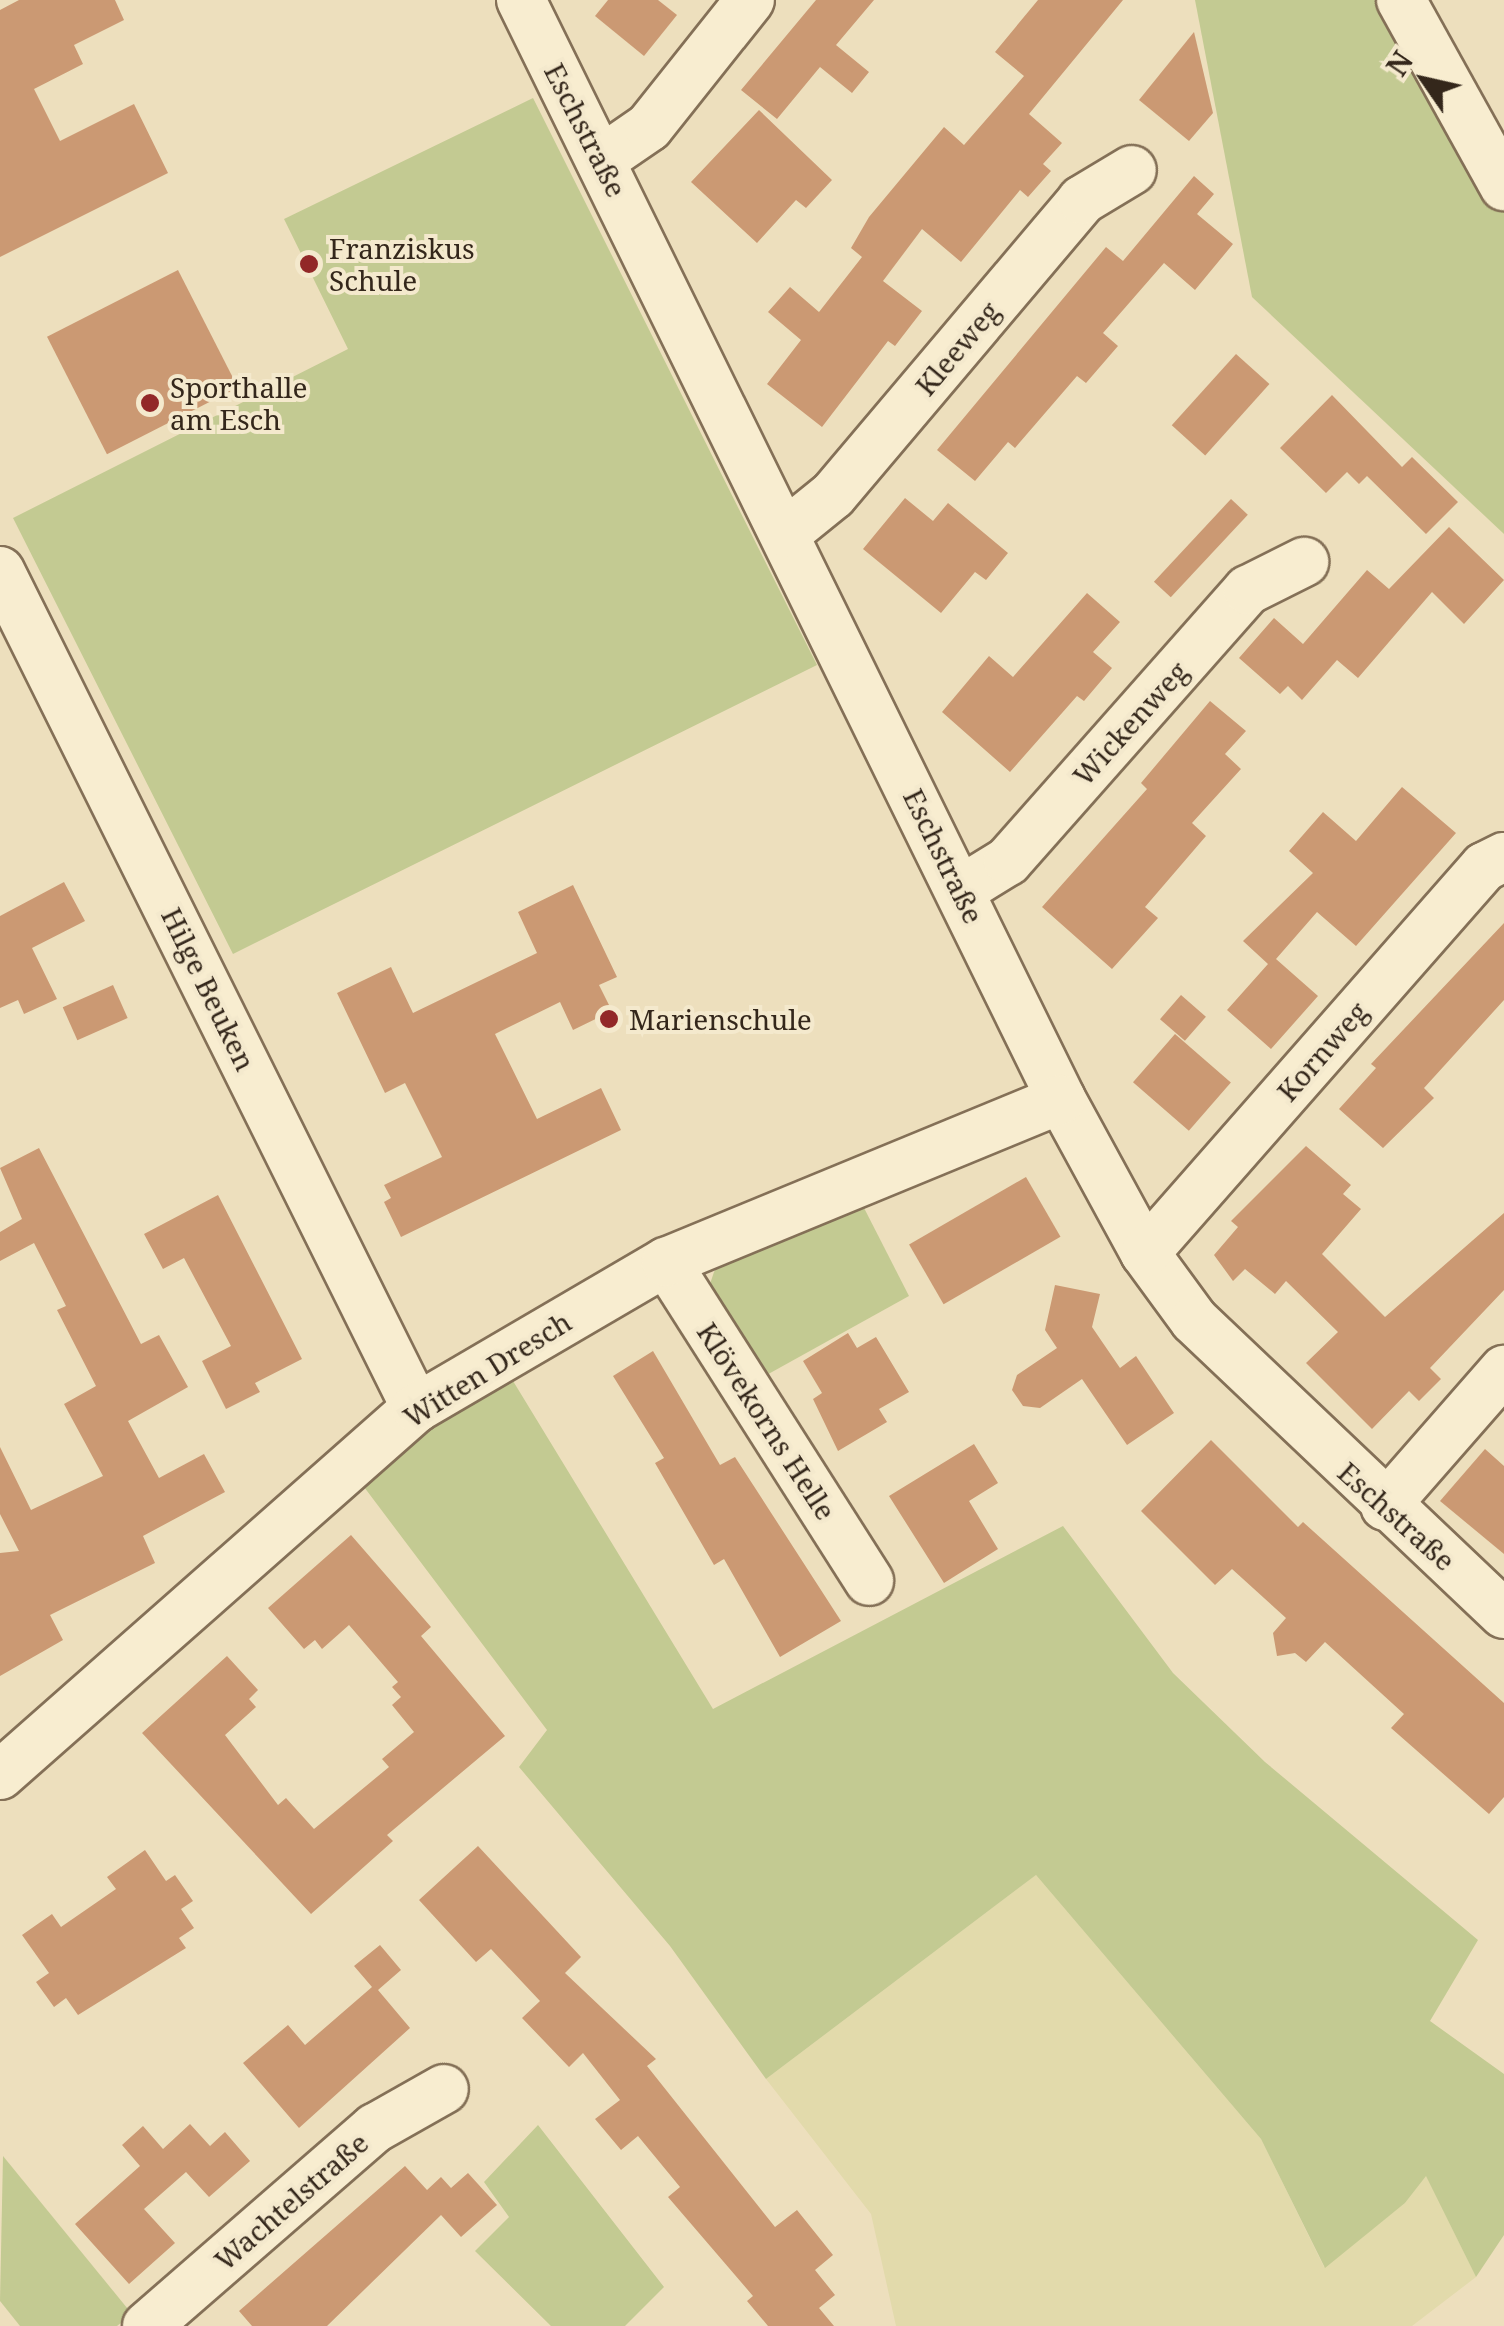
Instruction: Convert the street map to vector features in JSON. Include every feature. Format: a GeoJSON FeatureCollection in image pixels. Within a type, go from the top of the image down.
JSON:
{"type":"FeatureCollection","features":[{"type":"Feature","properties":{"kind":"street","name":"Eschstraße"},"geometry":{"type":"LineString","coordinates":[[521,0],[1061,1099],[1145,1253],[1194,1320],[1385,1506],[1504,1614]]}},
{"type":"Feature","properties":{"kind":"street"},"geometry":{"type":"LineString","coordinates":[[601,160],[650,127],[750,0]]}},
{"type":"Feature","properties":{"kind":"street"},"geometry":{"type":"LineString","coordinates":[[1401,0],[1504,186]]}},
{"type":"Feature","properties":{"kind":"street","name":"Kleeweg"},"geometry":{"type":"LineString","coordinates":[[786,533],[833,495],[1082,200],[1132,170]]}},
{"type":"Feature","properties":{"kind":"street","name":"Wickenweg"},"geometry":{"type":"LineString","coordinates":[[960,890],[1008,861],[1248,590],[1304,562]]}},
{"type":"Feature","properties":{"kind":"street","name":"Hilge Beuken"},"geometry":{"type":"LineString","coordinates":[[0,571],[416,1408]]}},
{"type":"Feature","properties":{"kind":"street","name":"Kornweg"},"geometry":{"type":"LineString","coordinates":[[1145,1253],[1484,867],[1504,857]]}},
{"type":"Feature","properties":{"kind":"street","name":"Witten Dresch"},"geometry":{"type":"LineString","coordinates":[[0,1775],[416,1408],[666,1262],[1061,1099]]}},
{"type":"Feature","properties":{"kind":"street","name":"Klövekorns Helle"},"geometry":{"type":"LineString","coordinates":[[666,1262],[869,1580]]}},
{"type":"Feature","properties":{"kind":"street"},"geometry":{"type":"LineString","coordinates":[[1385,1506],[1504,1370]]}},
{"type":"Feature","properties":{"kind":"street","name":"Wachtelstraße"},"geometry":{"type":"LineString","coordinates":[[147,2326],[375,2128],[444,2089]]}},
{"type":"Feature","properties":{"kind":"shaded area"},"geometry":{"type":"Polygon","coordinates":[[[1036,1875],[1261,2139],[1324,2267],[1405,2203],[1426,2175],[1476,2277],[1412,2326],[896,2326],[871,2214],[766,2079],[1036,1875]]]}},
{"type":"Feature","properties":{"kind":"green space"},"geometry":{"type":"Polygon","coordinates":[[[1195,0],[1401,0],[1504,186],[1504,534],[1252,297],[1195,0]]]}},
{"type":"Feature","properties":{"kind":"green space","name":"Franziskus Schule"},"geometry":{"type":"Polygon","coordinates":[[[533,98],[817,665],[233,954],[13,518],[348,349],[284,219],[533,98]]]}},
{"type":"Feature","properties":{"kind":"green space"},"geometry":{"type":"Polygon","coordinates":[[[862,1204],[909,1296],[763,1377],[710,1284],[714,1272],[722,1259],[862,1204]]]}},
{"type":"Feature","properties":{"kind":"green space"},"geometry":{"type":"Polygon","coordinates":[[[499,1358],[713,1709],[1063,1526],[1173,1673],[1265,1762],[1478,1940],[1430,2021],[1504,2074],[1504,2235],[1476,2277],[1426,2176],[1405,2203],[1325,2268],[1261,2139],[1036,1875],[766,2079],[670,1946],[519,1767],[547,1730],[349,1467],[499,1358]]]}},
{"type":"Feature","properties":{"kind":"green space"},"geometry":{"type":"Polygon","coordinates":[[[538,2125],[664,2287],[625,2326],[551,2326],[475,2251],[509,2217],[484,2182],[538,2125]]]}},
{"type":"Feature","properties":{"kind":"green space"},"geometry":{"type":"Polygon","coordinates":[[[3,2156],[132,2314],[117,2326],[20,2326],[0,2301],[3,2156]]]}},
{"type":"Feature","properties":{"kind":"building"},"geometry":{"type":"Polygon","coordinates":[[[19,0],[115,0],[124,20],[74,45],[83,64],[34,89],[60,141],[134,104],[168,173],[0,257],[0,10],[19,0]]]}},
{"type":"Feature","properties":{"kind":"building"},"geometry":{"type":"Polygon","coordinates":[[[608,0],[658,0],[677,15],[644,56],[595,16],[608,0]]]}},
{"type":"Feature","properties":{"kind":"building"},"geometry":{"type":"Polygon","coordinates":[[[816,0],[874,0],[836,45],[869,72],[852,93],[820,67],[777,119],[741,90],[816,0]]]}},
{"type":"Feature","properties":{"kind":"building"},"geometry":{"type":"Polygon","coordinates":[[[1038,0],[1123,0],[1029,114],[1062,143],[1043,164],[1051,171],[1028,197],[1020,190],[961,262],[922,229],[883,281],[922,311],[895,346],[888,341],[822,427],[767,384],[801,340],[768,312],[790,287],[819,312],[862,257],[851,248],[869,217],[944,127],[964,145],[1024,76],[995,52],[1038,0]]]}},
{"type":"Feature","properties":{"kind":"building"},"geometry":{"type":"Polygon","coordinates":[[[1194,32],[1213,113],[1189,141],[1139,100],[1194,32]]]}},
{"type":"Feature","properties":{"kind":"building"},"geometry":{"type":"Polygon","coordinates":[[[759,110],[832,180],[806,208],[796,200],[757,243],[691,182],[759,110]]]}},
{"type":"Feature","properties":{"kind":"building"},"geometry":{"type":"Polygon","coordinates":[[[1194,176],[1214,194],[1197,214],[1233,244],[1195,290],[1164,263],[1103,333],[1118,346],[1086,383],[1077,376],[1015,448],[1008,442],[975,481],[937,450],[1106,247],[1123,261],[1194,176]]]}},
{"type":"Feature","properties":{"kind":"building"},"geometry":{"type":"Polygon","coordinates":[[[178,270],[238,388],[107,454],[47,337],[178,270]]]}},
{"type":"Feature","properties":{"kind":"building"},"geometry":{"type":"Polygon","coordinates":[[[1236,354],[1269,384],[1205,455],[1172,425],[1236,354]]]}},
{"type":"Feature","properties":{"kind":"building"},"geometry":{"type":"Polygon","coordinates":[[[1332,395],[1402,467],[1412,457],[1458,502],[1426,534],[1367,476],[1359,484],[1347,472],[1326,493],[1280,448],[1332,395]]]}},
{"type":"Feature","properties":{"kind":"building"},"geometry":{"type":"Polygon","coordinates":[[[905,498],[933,521],[948,503],[1008,553],[986,580],[975,572],[941,613],[863,549],[905,498]]]}},
{"type":"Feature","properties":{"kind":"building"},"geometry":{"type":"Polygon","coordinates":[[[1231,499],[1248,515],[1171,597],[1154,582],[1231,499]]]}},
{"type":"Feature","properties":{"kind":"building"},"geometry":{"type":"Polygon","coordinates":[[[1449,527],[1504,580],[1464,624],[1432,592],[1358,678],[1337,660],[1302,700],[1288,686],[1280,694],[1239,658],[1274,618],[1303,644],[1367,570],[1389,589],[1449,527]]]}},
{"type":"Feature","properties":{"kind":"building"},"geometry":{"type":"Polygon","coordinates":[[[1087,593],[1120,622],[1093,652],[1112,668],[1084,701],[1077,696],[1010,772],[942,712],[989,656],[1013,677],[1087,593]]]}},
{"type":"Feature","properties":{"kind":"building"},"geometry":{"type":"Polygon","coordinates":[[[1210,701],[1246,731],[1225,754],[1241,769],[1192,823],[1206,836],[1145,907],[1158,918],[1112,969],[1042,907],[1147,789],[1141,783],[1210,701]]]}},
{"type":"Feature","properties":{"kind":"building"},"geometry":{"type":"Polygon","coordinates":[[[1402,787],[1456,833],[1356,946],[1317,912],[1276,959],[1318,996],[1271,1049],[1227,1010],[1268,964],[1243,941],[1313,873],[1289,851],[1323,812],[1356,841],[1402,787]]]}},
{"type":"Feature","properties":{"kind":"building"},"geometry":{"type":"Polygon","coordinates":[[[64,882],[85,921],[32,948],[57,999],[24,1014],[18,1000],[0,1008],[0,916],[64,882]]]}},
{"type":"Feature","properties":{"kind":"building","name":"Marienschule"},"geometry":{"type":"Polygon","coordinates":[[[573,885],[617,977],[599,985],[612,1011],[573,1030],[560,1002],[495,1034],[537,1119],[601,1088],[621,1130],[401,1237],[384,1202],[391,1198],[384,1185],[442,1157],[405,1083],[385,1093],[337,993],[391,967],[413,1013],[537,953],[518,912],[573,885]]]}},
{"type":"Feature","properties":{"kind":"building"},"geometry":{"type":"Polygon","coordinates":[[[1504,923],[1504,1000],[1424,1088],[1434,1098],[1383,1148],[1339,1109],[1376,1068],[1371,1064],[1504,923]]]}},
{"type":"Feature","properties":{"kind":"building"},"geometry":{"type":"Polygon","coordinates":[[[113,985],[128,1018],[77,1040],[63,1007],[113,985]]]}},
{"type":"Feature","properties":{"kind":"building"},"geometry":{"type":"Polygon","coordinates":[[[1181,995],[1206,1017],[1185,1041],[1160,1019],[1181,995]]]}},
{"type":"Feature","properties":{"kind":"building"},"geometry":{"type":"Polygon","coordinates":[[[1175,1034],[1231,1083],[1189,1131],[1133,1082],[1175,1034]]]}},
{"type":"Feature","properties":{"kind":"building"},"geometry":{"type":"Polygon","coordinates":[[[1306,1146],[1351,1185],[1343,1194],[1361,1209],[1322,1254],[1385,1317],[1504,1213],[1504,1290],[1430,1368],[1441,1379],[1419,1401],[1409,1391],[1372,1429],[1306,1363],[1338,1332],[1286,1281],[1275,1294],[1245,1269],[1233,1281],[1214,1255],[1238,1227],[1231,1221],[1306,1146]]]}},
{"type":"Feature","properties":{"kind":"building"},"geometry":{"type":"Polygon","coordinates":[[[39,1148],[141,1344],[159,1335],[188,1387],[128,1421],[159,1478],[204,1454],[225,1492],[143,1536],[155,1563],[50,1615],[63,1640],[0,1676],[0,1553],[19,1551],[0,1514],[0,1447],[31,1510],[103,1476],[64,1404],[96,1386],[57,1310],[66,1306],[34,1243],[0,1261],[0,1232],[22,1219],[0,1168],[39,1148]]]}},
{"type":"Feature","properties":{"kind":"building"},"geometry":{"type":"Polygon","coordinates":[[[1026,1177],[1060,1237],[944,1304],[909,1244],[1026,1177]]]}},
{"type":"Feature","properties":{"kind":"building"},"geometry":{"type":"Polygon","coordinates":[[[218,1195],[302,1359],[255,1383],[260,1392],[226,1409],[202,1361],[231,1346],[184,1258],[163,1269],[144,1234],[218,1195]]]}},
{"type":"Feature","properties":{"kind":"building"},"geometry":{"type":"Polygon","coordinates":[[[1055,1285],[1100,1294],[1092,1327],[1120,1368],[1136,1356],[1174,1413],[1127,1445],[1082,1379],[1040,1408],[1023,1406],[1012,1390],[1017,1375],[1057,1348],[1045,1330],[1055,1285]]]}},
{"type":"Feature","properties":{"kind":"building"},"geometry":{"type":"Polygon","coordinates":[[[848,1333],[857,1348],[876,1337],[909,1392],[879,1409],[887,1422],[838,1451],[813,1399],[822,1393],[803,1361],[848,1333]]]}},
{"type":"Feature","properties":{"kind":"building"},"geometry":{"type":"Polygon","coordinates":[[[653,1351],[720,1465],[735,1457],[841,1621],[780,1657],[724,1559],[714,1565],[655,1463],[664,1458],[613,1376],[653,1351]]]}},
{"type":"Feature","properties":{"kind":"building"},"geometry":{"type":"Polygon","coordinates":[[[1211,1440],[1298,1527],[1303,1522],[1504,1703],[1504,1797],[1489,1814],[1391,1728],[1404,1714],[1325,1642],[1306,1662],[1295,1653],[1277,1656],[1273,1633],[1286,1618],[1232,1569],[1215,1585],[1141,1511],[1211,1440]]]}},
{"type":"Feature","properties":{"kind":"building"},"geometry":{"type":"Polygon","coordinates":[[[974,1444],[998,1483],[969,1501],[998,1549],[944,1583],[889,1496],[974,1444]]]}},
{"type":"Feature","properties":{"kind":"building"},"geometry":{"type":"Polygon","coordinates":[[[1485,1449],[1504,1466],[1504,1554],[1440,1501],[1485,1449]]]}},
{"type":"Feature","properties":{"kind":"building"},"geometry":{"type":"Polygon","coordinates":[[[351,1535],[431,1627],[421,1636],[505,1736],[387,1835],[393,1841],[311,1914],[142,1733],[227,1656],[258,1690],[249,1699],[256,1707],[225,1735],[278,1805],[286,1798],[314,1829],[389,1767],[382,1759],[414,1732],[392,1705],[401,1697],[392,1687],[398,1682],[349,1625],[322,1649],[315,1640],[304,1649],[268,1608],[351,1535]]]}},
{"type":"Feature","properties":{"kind":"building"},"geometry":{"type":"Polygon","coordinates":[[[478,1846],[581,1957],[565,1973],[656,2059],[647,2066],[775,2227],[797,2210],[833,2255],[815,2270],[835,2295],[819,2308],[834,2326],[768,2326],[747,2301],[753,2296],[668,2197],[680,2187],[638,2136],[621,2150],[595,2119],[620,2100],[583,2053],[569,2067],[522,2018],[540,2001],[491,1949],[476,1962],[419,1900],[478,1846]]]}},
{"type":"Feature","properties":{"kind":"building"},"geometry":{"type":"Polygon","coordinates":[[[145,1850],[166,1881],[175,1875],[193,1901],[181,1909],[194,1928],[179,1938],[186,1948],[78,2015],[66,1998],[54,2007],[36,1982],[49,1973],[22,1935],[52,1914],[61,1927],[116,1889],[107,1877],[145,1850]]]}},
{"type":"Feature","properties":{"kind":"building"},"geometry":{"type":"Polygon","coordinates":[[[380,1945],[401,1970],[378,1990],[410,2028],[299,2128],[243,2063],[288,2025],[305,2045],[372,1987],[354,1966],[380,1945]]]}},
{"type":"Feature","properties":{"kind":"building"},"geometry":{"type":"Polygon","coordinates":[[[190,2124],[210,2146],[225,2132],[250,2161],[209,2197],[186,2172],[144,2209],[175,2243],[129,2284],[75,2224],[140,2166],[122,2145],[143,2126],[163,2149],[190,2124]]]}},
{"type":"Feature","properties":{"kind":"building"},"geometry":{"type":"Polygon","coordinates":[[[405,2166],[427,2190],[441,2177],[451,2188],[468,2173],[497,2205],[461,2237],[441,2215],[327,2326],[252,2326],[239,2311],[405,2166]]]}},
{"type":"Feature","properties":{"kind":"place","name":"Franziskus Schule"},"geometry":{"type":"Point","coordinates":[309,264]}},
{"type":"Feature","properties":{"kind":"place","name":"Sporthalle am Esch"},"geometry":{"type":"Point","coordinates":[150,403]}},
{"type":"Feature","properties":{"kind":"place","name":"Marienschule"},"geometry":{"type":"Point","coordinates":[609,1019]}}]}
